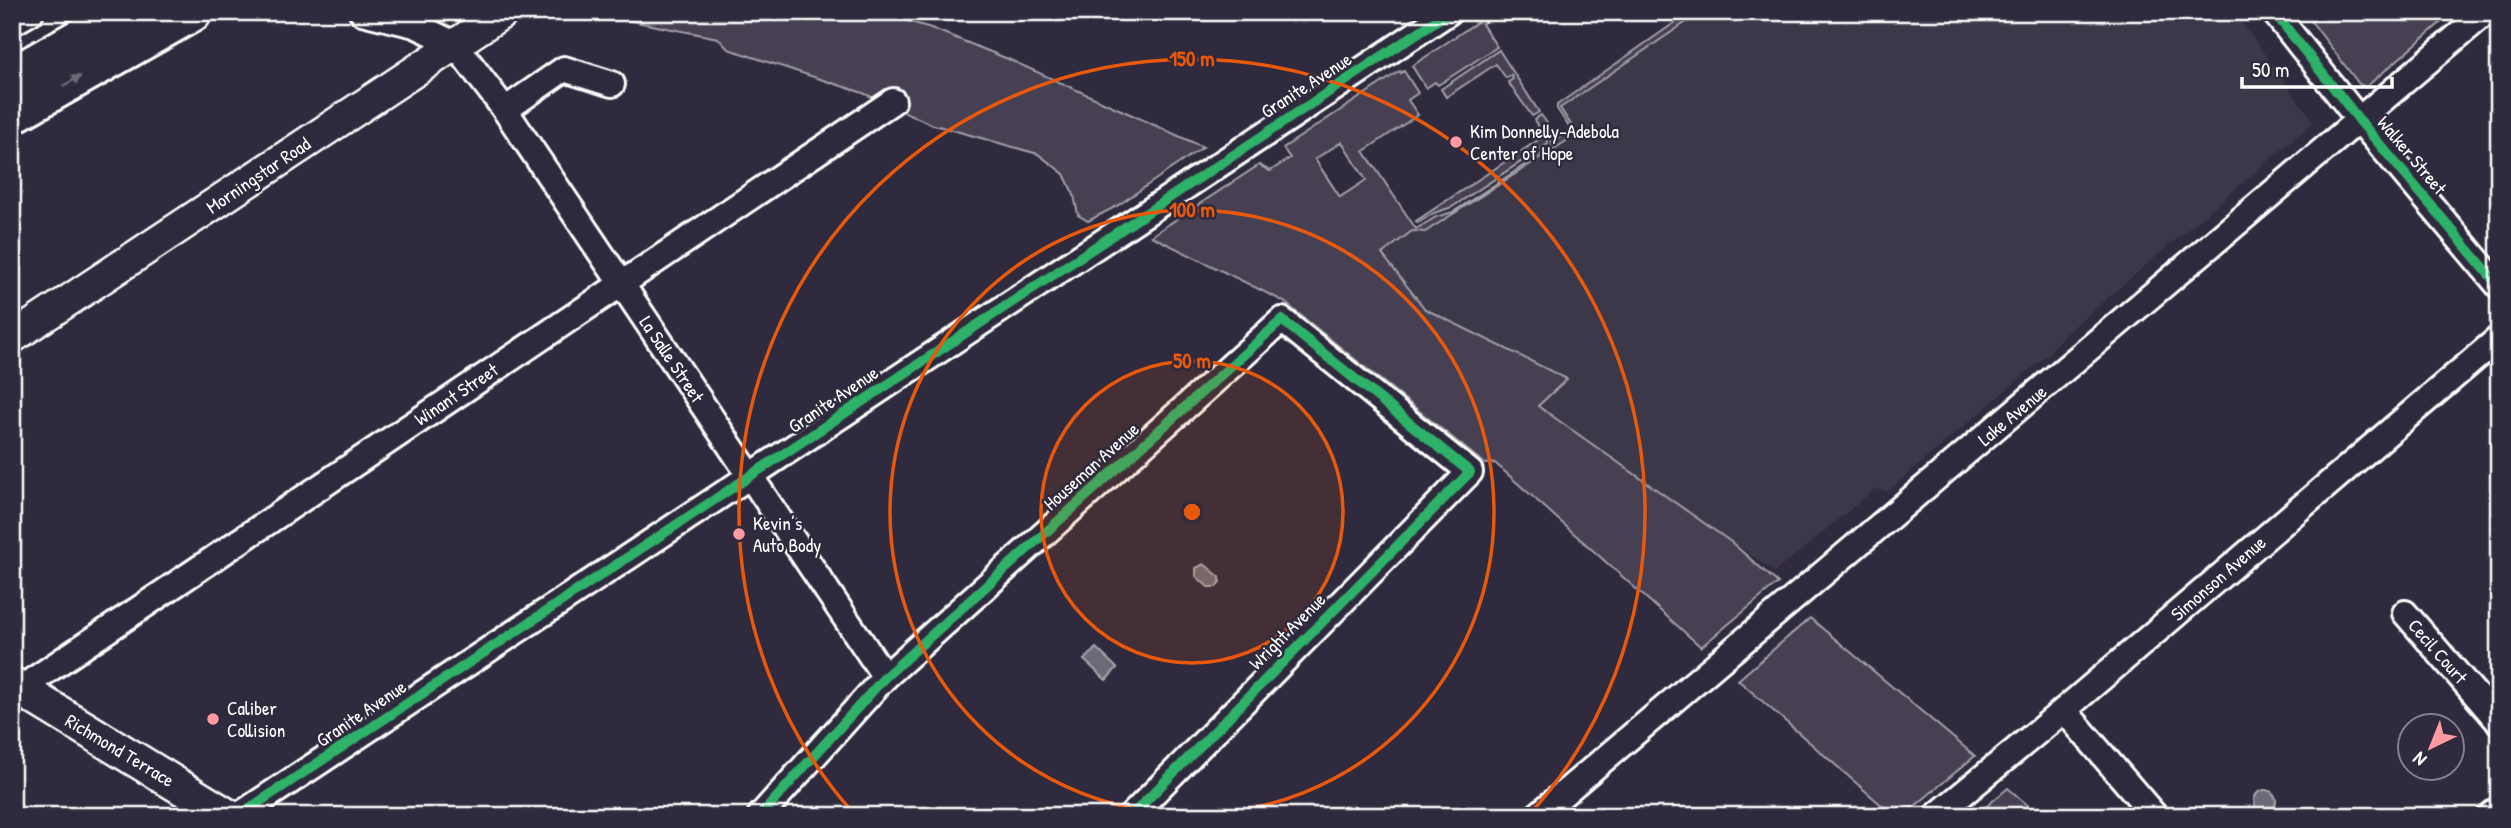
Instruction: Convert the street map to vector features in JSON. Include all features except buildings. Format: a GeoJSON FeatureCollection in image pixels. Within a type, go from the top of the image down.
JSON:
{"type":"FeatureCollection","features":[{"type":"Feature","properties":{"kind":"highway"},"geometry":{"type":"LineString","coordinates":[[12,77],[126,12]]}},
{"type":"Feature","properties":{"kind":"highway"},"geometry":{"type":"LineString","coordinates":[[12,114],[192,12]]}},
{"type":"Feature","properties":{"kind":"main road","name":"Richmond Terrace"},"geometry":{"type":"LineString","coordinates":[[16,686],[228,816]]}},
{"type":"Feature","properties":{"kind":"street"},"geometry":{"type":"LineString","coordinates":[[12,23],[31,12]]}},
{"type":"Feature","properties":{"kind":"street"},"geometry":{"type":"LineString","coordinates":[[362,12],[415,25],[454,44]]}},
{"type":"Feature","properties":{"kind":"street","name":"Morningstar Road"},"geometry":{"type":"LineString","coordinates":[[12,338],[503,12]]}},
{"type":"Feature","properties":{"kind":"street","name":"Granite Avenue"},"geometry":{"type":"LineString","coordinates":[[238,816],[1449,12]]}},
{"type":"Feature","properties":{"kind":"street","name":"Walker Street"},"geometry":{"type":"LineString","coordinates":[[2274,12],[2360,121],[2499,286]]}},
{"type":"Feature","properties":{"kind":"street","name":"Lake Avenue"},"geometry":{"type":"LineString","coordinates":[[1537,816],[2486,12]]}},
{"type":"Feature","properties":{"kind":"street","name":"La Salle Street"},"geometry":{"type":"LineString","coordinates":[[454,44],[505,110],[885,677]]}},
{"type":"Feature","properties":{"kind":"street"},"geometry":{"type":"LineString","coordinates":[[505,110],[564,69],[612,84]]}},
{"type":"Feature","properties":{"kind":"street","name":"Winant Street"},"geometry":{"type":"LineString","coordinates":[[16,686],[893,101]]}},
{"type":"Feature","properties":{"kind":"street","name":"Houseman Avenue"},"geometry":{"type":"LineString","coordinates":[[760,816],[885,677],[1282,320],[1470,472]]}},
{"type":"Feature","properties":{"kind":"street","name":"Simonson Avenue"},"geometry":{"type":"LineString","coordinates":[[1936,816],[2499,338]]}},
{"type":"Feature","properties":{"kind":"street","name":"Wright Avenue"},"geometry":{"type":"LineString","coordinates":[[1131,816],[1470,472]]}},
{"type":"Feature","properties":{"kind":"street","name":"Cecil Court"},"geometry":{"type":"LineString","coordinates":[[2405,613],[2499,722]]}},
{"type":"Feature","properties":{"kind":"street"},"geometry":{"type":"LineString","coordinates":[[2064,710],[2155,816]]}},
{"type":"Feature","properties":{"kind":"street"},"geometry":{"type":"LineString","coordinates":[[2490,816],[2499,809]]}},
{"type":"Feature","properties":{"kind":"shaded area"},"geometry":{"type":"Polygon","coordinates":[[[585,12],[877,12],[931,28],[1008,59],[1203,147],[1117,206],[1088,221],[1078,215],[1074,195],[1064,174],[1038,154],[931,124],[863,93],[728,49],[718,38],[585,12]]]}},
{"type":"Feature","properties":{"kind":"shaded area"},"geometry":{"type":"Polygon","coordinates":[[[1492,12],[1499,12],[1482,24],[1497,47],[1438,85],[1435,82],[1426,88],[1412,66],[1492,12]]]}},
{"type":"Feature","properties":{"kind":"shaded area"},"geometry":{"type":"Polygon","coordinates":[[[1690,12],[1701,12],[1560,108],[1577,134],[1425,232],[1412,231],[1382,254],[1425,309],[1567,379],[1538,406],[1731,542],[1778,583],[1701,647],[1495,463],[1485,464],[1283,301],[1151,236],[1259,165],[1270,171],[1290,158],[1283,148],[1400,71],[1404,71],[1418,93],[1408,100],[1418,115],[1364,151],[1416,229],[1436,217],[1453,212],[1552,147],[1551,129],[1557,139],[1571,130],[1557,105],[1690,12]],[[1342,142],[1315,159],[1340,197],[1366,180],[1342,142]]]}},
{"type":"Feature","properties":{"kind":"shaded area"},"geometry":{"type":"Polygon","coordinates":[[[1701,12],[2234,12],[2314,122],[2063,336],[2048,354],[1887,492],[1876,488],[1775,572],[1538,405],[1566,379],[1425,309],[1382,254],[1412,231],[1426,232],[1577,134],[1560,108],[1701,12]]]}},
{"type":"Feature","properties":{"kind":"shaded area"},"geometry":{"type":"Polygon","coordinates":[[[2309,12],[2453,12],[2366,87],[2359,84],[2308,17],[2309,12]]]}},
{"type":"Feature","properties":{"kind":"shaded area"},"geometry":{"type":"Polygon","coordinates":[[[1499,50],[1539,112],[1532,116],[1508,82],[1513,79],[1511,75],[1506,78],[1496,64],[1446,97],[1441,89],[1499,50]]]}},
{"type":"Feature","properties":{"kind":"shaded area"},"geometry":{"type":"Polygon","coordinates":[[[1541,115],[1547,123],[1548,144],[1452,207],[1434,213],[1418,223],[1416,221],[1544,136],[1534,120],[1541,115]]]}},
{"type":"Feature","properties":{"kind":"shaded area"},"geometry":{"type":"Polygon","coordinates":[[[1204,564],[1220,577],[1216,587],[1208,587],[1196,576],[1196,568],[1204,564]]]}},
{"type":"Feature","properties":{"kind":"shaded area"},"geometry":{"type":"Polygon","coordinates":[[[1810,618],[1975,756],[1903,816],[1894,816],[1738,680],[1810,618]]]}},
{"type":"Feature","properties":{"kind":"shaded area"},"geometry":{"type":"Polygon","coordinates":[[[1096,648],[1117,668],[1106,680],[1084,660],[1096,648]]]}},
{"type":"Feature","properties":{"kind":"shaded area"},"geometry":{"type":"Polygon","coordinates":[[[2008,788],[2040,816],[1975,816],[2008,788]]]}},
{"type":"Feature","properties":{"kind":"shaded area"},"geometry":{"type":"Polygon","coordinates":[[[2261,790],[2269,790],[2276,797],[2276,805],[2269,812],[2261,812],[2254,805],[2254,797],[2261,790]]]}},
{"type":"Feature","properties":{"kind":"cycle path"},"geometry":{"type":"LineString","coordinates":[[238,816],[1449,12]]}},
{"type":"Feature","properties":{"kind":"cycle path"},"geometry":{"type":"LineString","coordinates":[[2274,12],[2360,121],[2499,286]]}},
{"type":"Feature","properties":{"kind":"cycle path"},"geometry":{"type":"LineString","coordinates":[[760,816],[885,677],[1282,320],[1470,472],[1131,816]]}},
{"type":"Feature","properties":{"kind":"place","name":"Kim Donnelly-Adebola Center of Hope"},"geometry":{"type":"Point","coordinates":[1456,142]}},
{"type":"Feature","properties":{"kind":"place","name":"Kevin’s Auto Body"},"geometry":{"type":"Point","coordinates":[739,534]}},
{"type":"Feature","properties":{"kind":"place","name":"Caliber Collision"},"geometry":{"type":"Point","coordinates":[213,719]}}]}
